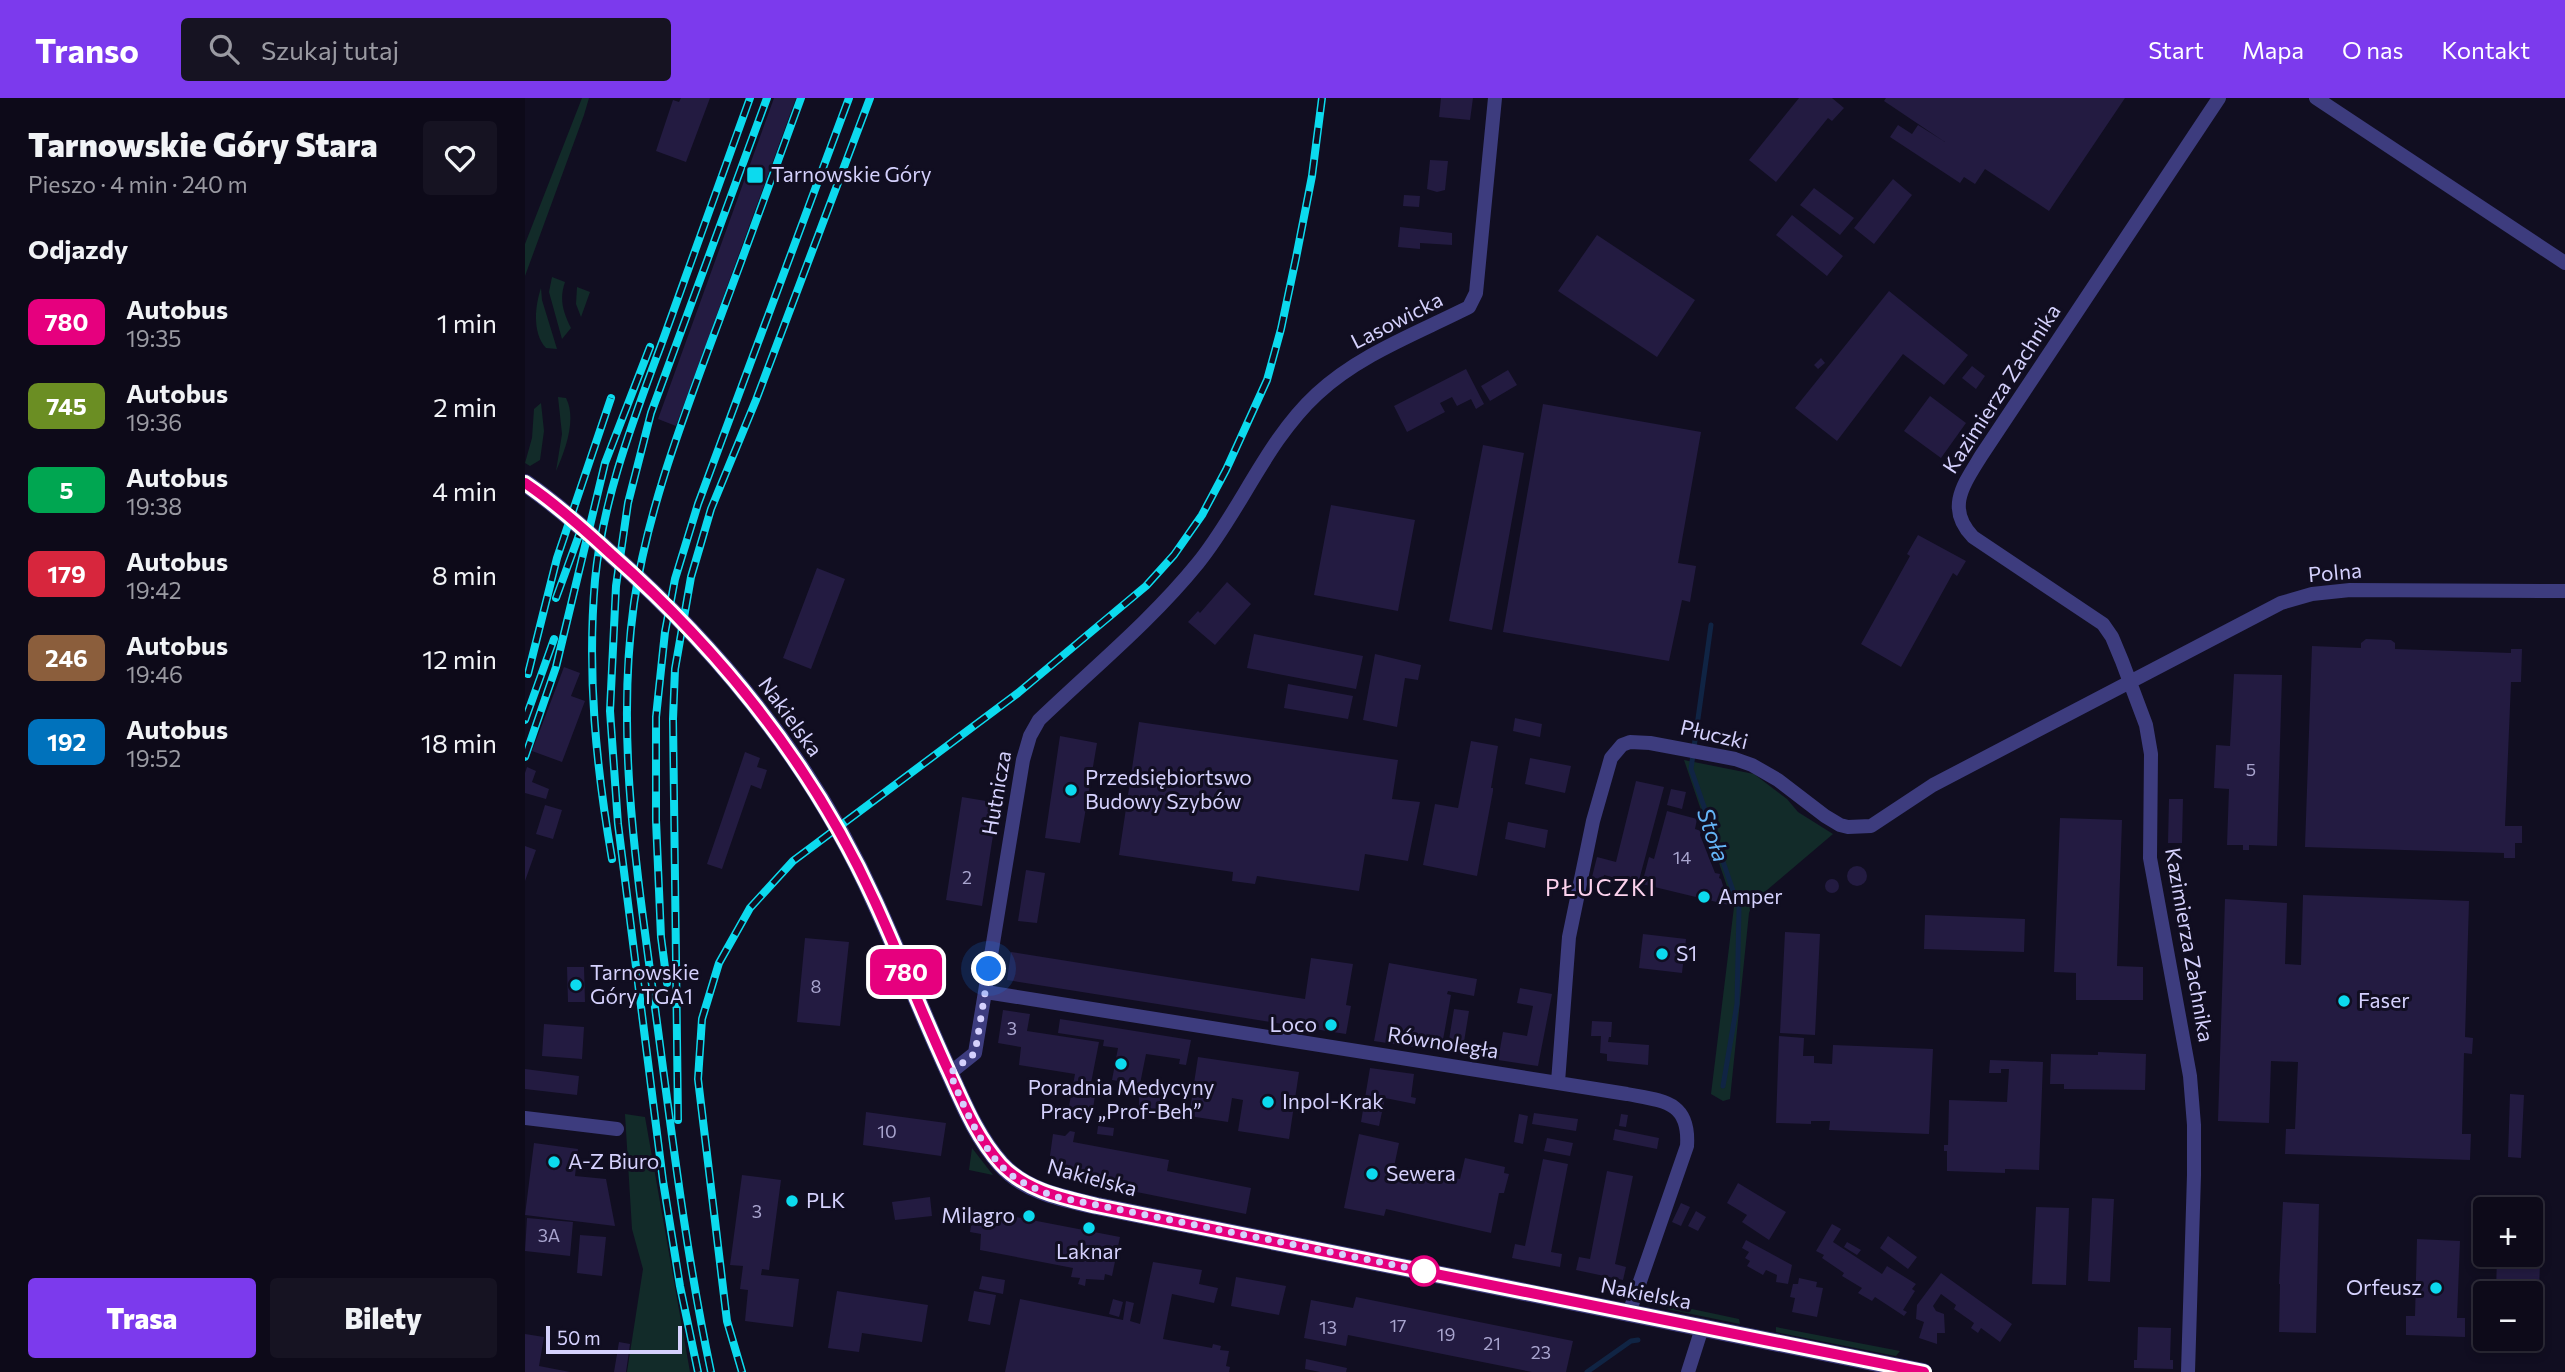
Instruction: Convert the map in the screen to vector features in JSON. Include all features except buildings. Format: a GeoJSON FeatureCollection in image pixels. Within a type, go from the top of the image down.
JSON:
{"type":"FeatureCollection","features":[{"type":"Feature","properties":{"kind":"street","name":"Lasowicka"},"geometry":{"type":"LineString","coordinates":[[1216,538],[1256,474],[1316,394],[1375,353],[1469,307],[1476,293],[1495,98]]}},
{"type":"Feature","properties":{"kind":"street","name":"Kazimierza Zachnika"},"geometry":{"type":"LineString","coordinates":[[2188,1372],[2195,1125],[2187,1056],[2150,858],[2151,754],[2145,725],[2112,637],[2103,624],[1973,537],[1963,522],[1958,500],[1962,488],[1988,446],[2219,98]]}},
{"type":"Feature","properties":{"kind":"street"},"geometry":{"type":"LineString","coordinates":[[2316,98],[2565,263]]}},
{"type":"Feature","properties":{"kind":"street","name":"Nakielska"},"geometry":{"type":"LineString","coordinates":[[525,483],[629,569],[728,671],[768,721],[842,836],[874,899],[968,1115],[1000,1163],[1017,1179],[1052,1196],[1923,1372]]}},
{"type":"Feature","properties":{"kind":"street","name":"Hutnicza"},"geometry":{"type":"LineString","coordinates":[[950,1073],[975,1053],[1023,760],[1034,728],[1039,720],[1177,586],[1216,538]]}},
{"type":"Feature","properties":{"kind":"street","name":"Polna"},"geometry":{"type":"LineString","coordinates":[[2129,682],[2260,612],[2312,594],[2350,590],[2565,592]]}},
{"type":"Feature","properties":{"kind":"street","name":"Płuczki"},"geometry":{"type":"LineString","coordinates":[[1558,1082],[1569,937],[1593,821],[1612,758],[1622,745],[1630,742],[1650,743],[1752,765],[1767,772],[1840,825],[1864,828],[1890,815],[1933,785],[2129,682]]}},
{"type":"Feature","properties":{"kind":"street","name":"Równoległa"},"geometry":{"type":"LineString","coordinates":[[986,992],[1558,1082],[1662,1101],[1679,1109],[1688,1134],[1687,1146],[1629,1314]]}},
{"type":"Feature","properties":{"kind":"street"},"geometry":{"type":"LineString","coordinates":[[525,1118],[617,1129]]}},
{"type":"Feature","properties":{"kind":"street"},"geometry":{"type":"LineString","coordinates":[[1688,1372],[1702,1328]]}},
{"type":"Feature","properties":{"kind":"green space"},"geometry":{"type":"Polygon","coordinates":[[[582,98],[589,98],[584,115],[525,276],[525,244],[582,98]]]}},
{"type":"Feature","properties":{"kind":"green space"},"geometry":{"type":"Polygon","coordinates":[[[552,277],[565,282],[563,305],[571,328],[562,339],[549,292],[552,277]]]}},
{"type":"Feature","properties":{"kind":"green space"},"geometry":{"type":"Polygon","coordinates":[[[577,287],[590,292],[581,317],[576,304],[577,287]]]}},
{"type":"Feature","properties":{"kind":"green space"},"geometry":{"type":"Polygon","coordinates":[[[541,288],[557,349],[546,348],[538,335],[536,311],[541,288]]]}},
{"type":"Feature","properties":{"kind":"green space"},"geometry":{"type":"Polygon","coordinates":[[[558,397],[566,398],[570,425],[556,471],[562,434],[558,397]]]}},
{"type":"Feature","properties":{"kind":"green space"},"geometry":{"type":"Polygon","coordinates":[[[541,403],[544,431],[540,460],[530,466],[525,463],[532,438],[534,409],[541,403]]]}},
{"type":"Feature","properties":{"kind":"green space"},"geometry":{"type":"Polygon","coordinates":[[[1684,760],[1754,774],[1787,799],[1798,812],[1833,834],[1753,902],[1749,913],[1730,1099],[1723,1101],[1711,1094],[1734,907],[1684,760]]]}},
{"type":"Feature","properties":{"kind":"green space"},"geometry":{"type":"Polygon","coordinates":[[[625,1114],[645,1117],[690,1372],[627,1372],[643,1269],[632,1229],[625,1114]]]}},
{"type":"Feature","properties":{"kind":"green space"},"geometry":{"type":"Polygon","coordinates":[[[972,1148],[993,1175],[969,1170],[972,1148]]]}},
{"type":"Feature","properties":{"kind":"green space"},"geometry":{"type":"Polygon","coordinates":[[[1673,1305],[1739,1319],[1740,1324],[1667,1309],[1673,1305]]]}},
{"type":"Feature","properties":{"kind":"green space"},"geometry":{"type":"Polygon","coordinates":[[[1776,1327],[1900,1351],[1896,1356],[1776,1332],[1776,1327]]]}},
{"type":"Feature","properties":{"kind":"waterway","name":"Stoła"},"geometry":{"type":"LineString","coordinates":[[1711,625],[1691,769],[1739,908],[1737,1004],[1723,1086]]}},
{"type":"Feature","properties":{"kind":"waterway","name":"Stoła"},"geometry":{"type":"LineString","coordinates":[[1587,1372],[1631,1341],[1638,1340]]}},
{"type":"Feature","properties":{"kind":"railway"},"geometry":{"type":"LineString","coordinates":[[612,859],[597,755],[593,685],[593,615],[599,549],[613,487],[632,426],[750,98]]}},
{"type":"Feature","properties":{"kind":"railway"},"geometry":{"type":"LineString","coordinates":[[698,1372],[680,1286],[663,1181],[618,824],[610,711],[616,586],[628,503],[651,413],[767,98]]}},
{"type":"Feature","properties":{"kind":"railway"},"geometry":{"type":"LineString","coordinates":[[711,1372],[680,1194],[636,861],[628,758],[629,655],[640,570],[665,472],[801,98]]}},
{"type":"Feature","properties":{"kind":"railway"},"geometry":{"type":"LineString","coordinates":[[667,983],[661,937],[656,820],[656,717],[665,632],[675,579],[698,504],[849,98]]}},
{"type":"Feature","properties":{"kind":"railway"},"geometry":{"type":"LineString","coordinates":[[678,1120],[673,719],[675,669],[691,577],[711,509],[756,400],[870,98]]}},
{"type":"Feature","properties":{"kind":"railway"},"geometry":{"type":"LineString","coordinates":[[742,1372],[727,1321],[698,1079],[702,1019],[719,963],[750,908],[793,861],[1018,693],[1146,586],[1174,555],[1202,515],[1226,470],[1267,380],[1281,329],[1312,176],[1322,98]]}},
{"type":"Feature","properties":{"kind":"railway"},"geometry":{"type":"LineString","coordinates":[[525,757],[556,667],[605,463],[650,347]]}},
{"type":"Feature","properties":{"kind":"railway"},"geometry":{"type":"LineString","coordinates":[[528,674],[557,558],[611,398]]}},
{"type":"Feature","properties":{"kind":"railway"},"geometry":{"type":"LineString","coordinates":[[556,598],[579,535]]}},
{"type":"Feature","properties":{"kind":"railway"},"geometry":{"type":"LineString","coordinates":[[525,720],[554,639]]}},
{"type":"Feature","properties":{"kind":"bus line","name":"780"},"geometry":{"type":"LineString","coordinates":[[525,483],[586,531],[662,601],[728,671],[768,721],[842,836],[874,899],[968,1115],[1000,1163],[1017,1179],[1052,1196],[1097,1206],[1924,1372]]}},
{"type":"Feature","properties":{"kind":"place","name":"Tarnowskie Góry"},"geometry":{"type":"Point","coordinates":[755,175]}},
{"type":"Feature","properties":{"kind":"place","name":"Przedsiębiortswo Budowy Szybów"},"geometry":{"type":"Point","coordinates":[1071,790]}},
{"type":"Feature","properties":{"kind":"place","name":"Amper"},"geometry":{"type":"Point","coordinates":[1704,897]}},
{"type":"Feature","properties":{"kind":"place","name":"S1"},"geometry":{"type":"Point","coordinates":[1662,954]}},
{"type":"Feature","properties":{"kind":"place","name":"Tarnowskie Góry TGA1"},"geometry":{"type":"Point","coordinates":[576,985]}},
{"type":"Feature","properties":{"kind":"place","name":"Faser"},"geometry":{"type":"Point","coordinates":[2344,1001]}},
{"type":"Feature","properties":{"kind":"place","name":"Loco"},"geometry":{"type":"Point","coordinates":[1331,1025]}},
{"type":"Feature","properties":{"kind":"place","name":"Poradnia Medycyny Pracy „Prof-Beh”"},"geometry":{"type":"Point","coordinates":[1121,1064]}},
{"type":"Feature","properties":{"kind":"place","name":"Inpol-Krak"},"geometry":{"type":"Point","coordinates":[1268,1102]}},
{"type":"Feature","properties":{"kind":"place","name":"A-Z Biuro"},"geometry":{"type":"Point","coordinates":[554,1162]}},
{"type":"Feature","properties":{"kind":"place","name":"Sewera"},"geometry":{"type":"Point","coordinates":[1372,1174]}},
{"type":"Feature","properties":{"kind":"place","name":"PLK"},"geometry":{"type":"Point","coordinates":[792,1201]}},
{"type":"Feature","properties":{"kind":"place","name":"Milagro"},"geometry":{"type":"Point","coordinates":[1029,1216]}},
{"type":"Feature","properties":{"kind":"place","name":"Laknar"},"geometry":{"type":"Point","coordinates":[1089,1228]}},
{"type":"Feature","properties":{"kind":"place","name":"Orfeusz"},"geometry":{"type":"Point","coordinates":[2436,1288]}},
{"type":"Feature","properties":{"kind":"district","name":"PŁUCZKI"},"geometry":{"type":"Point","coordinates":[1601,888]}},
{"type":"Feature","properties":{"kind":"route"},"geometry":{"type":"LineString","coordinates":[[989,969],[975,1053],[950,1073],[968,1115],[983,1140],[1000,1163],[1017,1179],[1052,1196],[1424,1271]]}}]}
